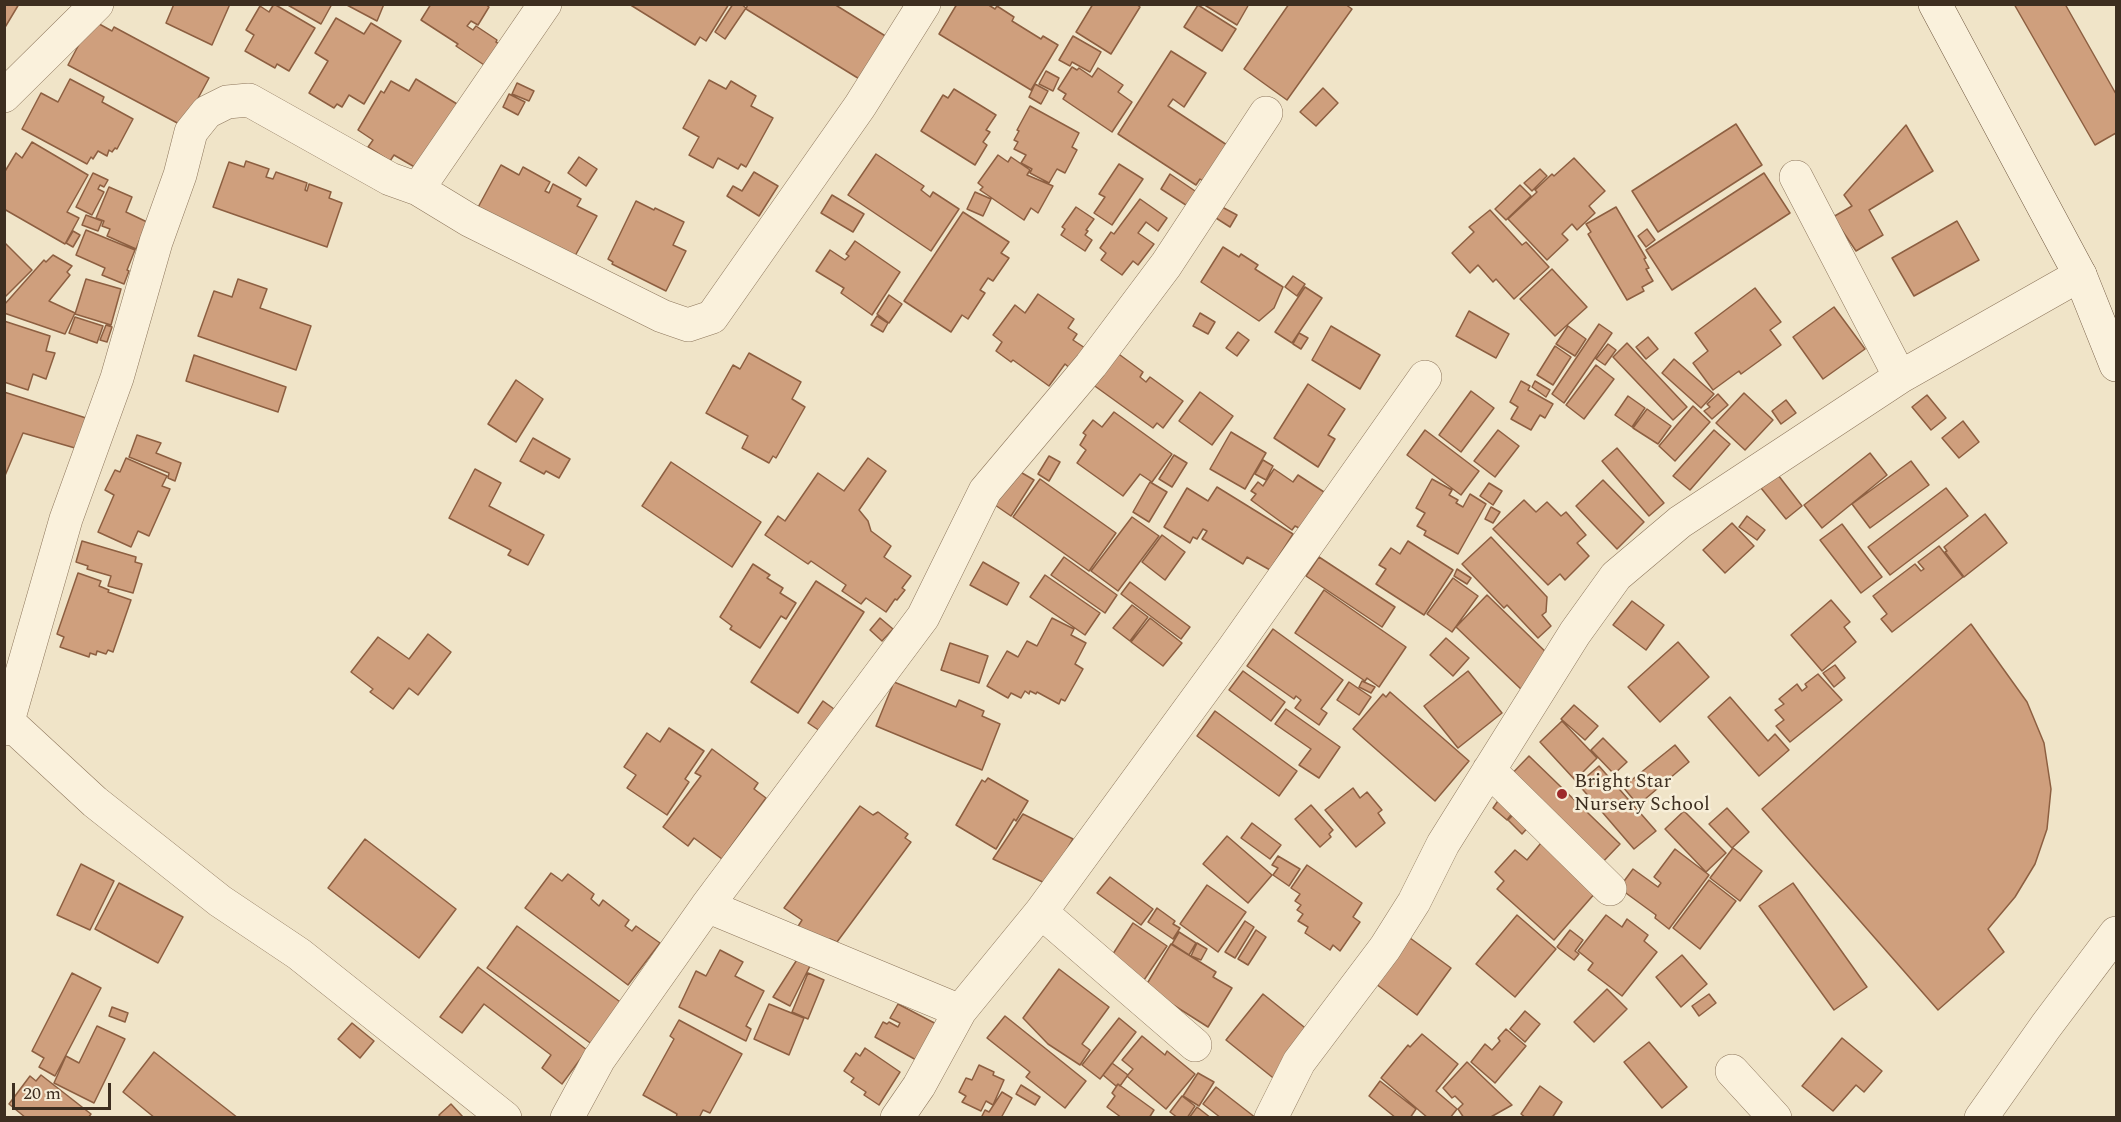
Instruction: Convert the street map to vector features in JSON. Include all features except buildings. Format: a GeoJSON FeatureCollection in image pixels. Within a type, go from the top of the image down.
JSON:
{"type":"FeatureCollection","features":[{"type":"Feature","properties":{"kind":"street"},"geometry":{"type":"LineString","coordinates":[[4,96],[97,4]]}},
{"type":"Feature","properties":{"kind":"street"},"geometry":{"type":"LineString","coordinates":[[418,189],[545,4]]}},
{"type":"Feature","properties":{"kind":"street"},"geometry":{"type":"LineString","coordinates":[[505,1118],[299,954],[193,880],[96,802],[6,723],[66,519],[117,378],[156,242],[180,175],[192,132],[207,112],[227,102],[249,100],[390,179],[418,189],[469,220],[662,316],[688,325],[712,317],[860,106],[924,4]]}},
{"type":"Feature","properties":{"kind":"street"},"geometry":{"type":"LineString","coordinates":[[1935,4],[2080,275],[2116,365]]}},
{"type":"Feature","properties":{"kind":"street"},"geometry":{"type":"LineString","coordinates":[[567,1118],[599,1059],[707,906],[923,617],[985,491],[1105,347],[1166,265],[1266,113]]}},
{"type":"Feature","properties":{"kind":"street"},"geometry":{"type":"LineString","coordinates":[[1796,177],[1900,377]]}},
{"type":"Feature","properties":{"kind":"street"},"geometry":{"type":"LineString","coordinates":[[1271,1118],[1299,1062],[1385,948],[1414,902],[1443,844],[1575,633],[1616,576],[1680,522],[1900,377],[2080,275]]}},
{"type":"Feature","properties":{"kind":"street"},"geometry":{"type":"LineString","coordinates":[[897,1118],[919,1086],[960,1011],[1041,912],[1227,657],[1425,377]]}},
{"type":"Feature","properties":{"kind":"street"},"geometry":{"type":"LineString","coordinates":[[1489,770],[1610,889]]}},
{"type":"Feature","properties":{"kind":"street"},"geometry":{"type":"LineString","coordinates":[[707,906],[960,1011]]}},
{"type":"Feature","properties":{"kind":"street"},"geometry":{"type":"LineString","coordinates":[[1041,912],[1195,1045]]}},
{"type":"Feature","properties":{"kind":"street"},"geometry":{"type":"LineString","coordinates":[[1981,1118],[2116,933]]}},
{"type":"Feature","properties":{"kind":"street"},"geometry":{"type":"LineString","coordinates":[[1732,1071],[1775,1118]]}},
{"type":"Feature","properties":{"kind":"place","name":"Bright Star Nursery School"},"geometry":{"type":"Point","coordinates":[1562,794]}}]}
